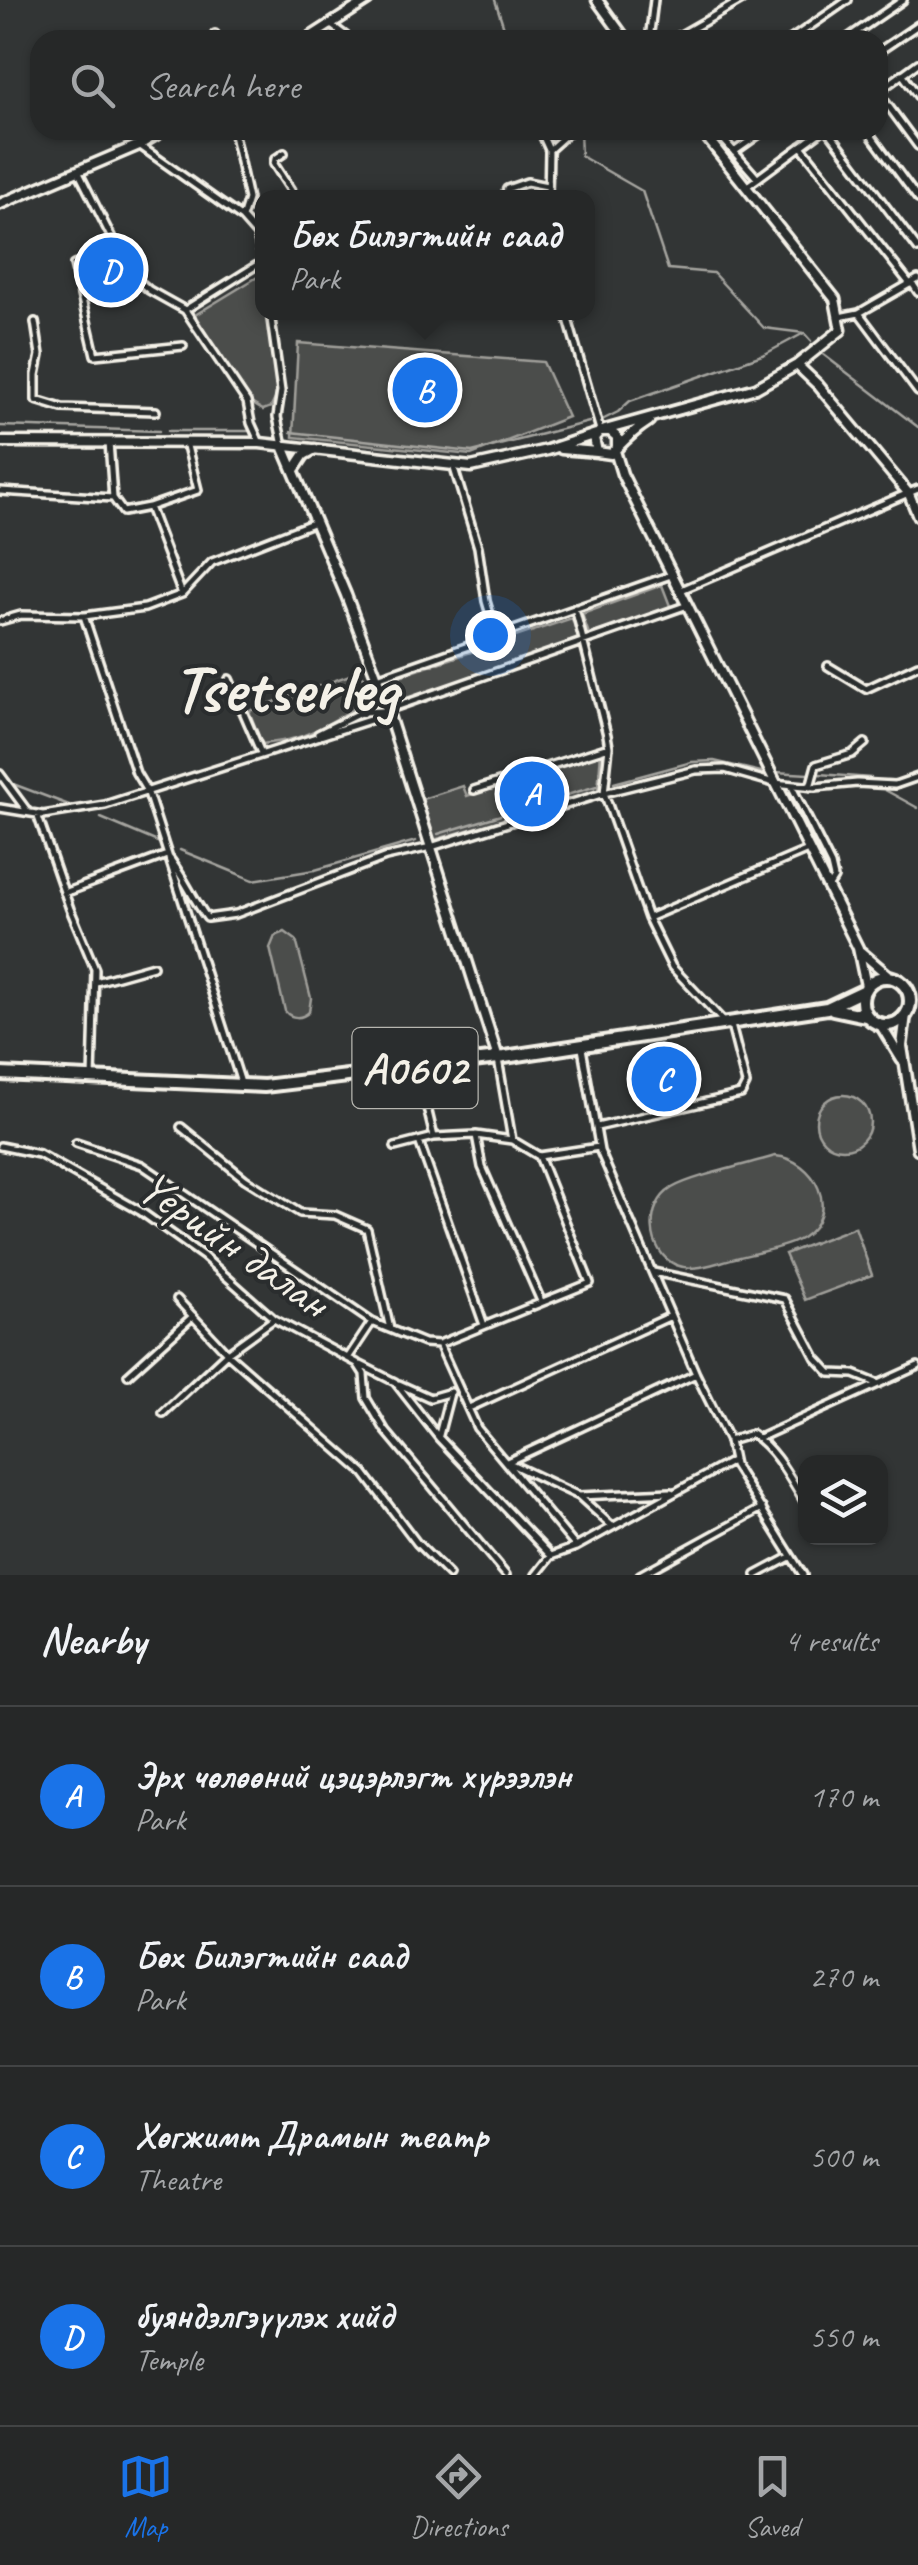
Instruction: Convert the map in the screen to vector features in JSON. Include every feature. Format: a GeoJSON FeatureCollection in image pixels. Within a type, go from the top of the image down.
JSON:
{"type":"FeatureCollection","features":[{"type":"Feature","properties":{"kind":"highway","name":"A0602"},"geometry":{"type":"LineString","coordinates":[[0,1074],[264,1086],[498,1058],[827,1008],[865,989],[877,978],[890,977]]}},
{"type":"Feature","properties":{"kind":"highway"},"geometry":{"type":"LineString","coordinates":[[890,977],[918,990]]}},
{"type":"Feature","properties":{"kind":"highway"},"geometry":{"type":"LineString","coordinates":[[880,1024],[895,1023],[911,1008],[905,986]]}},
{"type":"Feature","properties":{"kind":"highway"},"geometry":{"type":"LineString","coordinates":[[865,989],[861,1000],[866,1016]]}},
{"type":"Feature","properties":{"kind":"highway","name":"A0602"},"geometry":{"type":"LineString","coordinates":[[827,1008],[866,1016],[880,1024]]}},
{"type":"Feature","properties":{"kind":"street"},"geometry":{"type":"LineString","coordinates":[[321,30],[368,0]]}},
{"type":"Feature","properties":{"kind":"street"},"geometry":{"type":"LineString","coordinates":[[596,0],[618,30]]}},
{"type":"Feature","properties":{"kind":"street"},"geometry":{"type":"LineString","coordinates":[[650,30],[654,0]]}},
{"type":"Feature","properties":{"kind":"street"},"geometry":{"type":"LineString","coordinates":[[690,30],[742,0]]}},
{"type":"Feature","properties":{"kind":"street"},"geometry":{"type":"LineString","coordinates":[[804,30],[848,0]]}},
{"type":"Feature","properties":{"kind":"street"},"geometry":{"type":"LineString","coordinates":[[860,30],[903,0]]}},
{"type":"Feature","properties":{"kind":"street"},"geometry":{"type":"LineString","coordinates":[[330,24],[338,30]]}},
{"type":"Feature","properties":{"kind":"street"},"geometry":{"type":"LineString","coordinates":[[888,45],[918,25]]}},
{"type":"Feature","properties":{"kind":"street"},"geometry":{"type":"LineString","coordinates":[[888,84],[918,64]]}},
{"type":"Feature","properties":{"kind":"street"},"geometry":{"type":"LineString","coordinates":[[902,74],[918,96]]}},
{"type":"Feature","properties":{"kind":"street"},"geometry":{"type":"LineString","coordinates":[[888,106],[918,146]]}},
{"type":"Feature","properties":{"kind":"street"},"geometry":{"type":"LineString","coordinates":[[0,204],[148,140]]}},
{"type":"Feature","properties":{"kind":"street"},"geometry":{"type":"LineString","coordinates":[[235,140],[248,199],[242,218]]}},
{"type":"Feature","properties":{"kind":"street"},"geometry":{"type":"LineString","coordinates":[[544,140],[549,150],[547,190]]}},
{"type":"Feature","properties":{"kind":"street"},"geometry":{"type":"LineString","coordinates":[[549,150],[560,140]]}},
{"type":"Feature","properties":{"kind":"street"},"geometry":{"type":"LineString","coordinates":[[0,442],[260,443],[472,467],[547,450],[756,388],[797,365],[841,330],[839,318],[835,300],[709,140]]}},
{"type":"Feature","properties":{"kind":"street"},"geometry":{"type":"LineString","coordinates":[[724,140],[757,178]]}},
{"type":"Feature","properties":{"kind":"street"},"geometry":{"type":"LineString","coordinates":[[734,152],[751,140]]}},
{"type":"Feature","properties":{"kind":"street"},"geometry":{"type":"LineString","coordinates":[[746,186],[811,140]]}},
{"type":"Feature","properties":{"kind":"street"},"geometry":{"type":"LineString","coordinates":[[834,140],[918,249]]}},
{"type":"Feature","properties":{"kind":"street"},"geometry":{"type":"LineString","coordinates":[[874,140],[918,199]]}},
{"type":"Feature","properties":{"kind":"street"},"geometry":{"type":"LineString","coordinates":[[139,146],[242,218],[255,233]]}},
{"type":"Feature","properties":{"kind":"street"},"geometry":{"type":"LineString","coordinates":[[802,146],[918,292]]}},
{"type":"Feature","properties":{"kind":"street"},"geometry":{"type":"LineString","coordinates":[[284,153],[274,163],[291,190]]}},
{"type":"Feature","properties":{"kind":"street"},"geometry":{"type":"LineString","coordinates":[[78,171],[129,272],[185,310],[248,402],[251,424],[260,443]]}},
{"type":"Feature","properties":{"kind":"street"},"geometry":{"type":"LineString","coordinates":[[507,190],[532,182],[547,186]]}},
{"type":"Feature","properties":{"kind":"street"},"geometry":{"type":"LineString","coordinates":[[117,247],[74,265],[96,355],[183,346]]}},
{"type":"Feature","properties":{"kind":"street"},"geometry":{"type":"LineString","coordinates":[[185,310],[255,265]]}},
{"type":"Feature","properties":{"kind":"street"},"geometry":{"type":"LineString","coordinates":[[839,318],[859,313],[913,282]]}},
{"type":"Feature","properties":{"kind":"street"},"geometry":{"type":"LineString","coordinates":[[859,313],[918,392]]}},
{"type":"Feature","properties":{"kind":"street"},"geometry":{"type":"LineString","coordinates":[[271,320],[281,391],[276,417],[283,446],[377,678],[498,1058],[512,1140]]}},
{"type":"Feature","properties":{"kind":"street"},"geometry":{"type":"LineString","coordinates":[[568,320],[600,432],[593,443],[622,474]]}},
{"type":"Feature","properties":{"kind":"street"},"geometry":{"type":"LineString","coordinates":[[35,322],[40,354],[36,400],[62,408],[156,411]]}},
{"type":"Feature","properties":{"kind":"street"},"geometry":{"type":"LineString","coordinates":[[797,365],[914,491],[918,516]]}},
{"type":"Feature","properties":{"kind":"street"},"geometry":{"type":"LineString","coordinates":[[547,450],[599,453],[616,449],[630,433],[658,416]]}},
{"type":"Feature","properties":{"kind":"street"},"geometry":{"type":"LineString","coordinates":[[600,432],[617,437],[622,474],[858,948],[865,989]]}},
{"type":"Feature","properties":{"kind":"street"},"geometry":{"type":"LineString","coordinates":[[109,442],[112,498],[124,512],[198,490],[186,442]]}},
{"type":"Feature","properties":{"kind":"street"},"geometry":{"type":"LineString","coordinates":[[294,470],[304,454],[318,447]]}},
{"type":"Feature","properties":{"kind":"street"},"geometry":{"type":"LineString","coordinates":[[453,465],[478,547],[486,601],[496,634]]}},
{"type":"Feature","properties":{"kind":"street"},"geometry":{"type":"LineString","coordinates":[[0,491],[112,498]]}},
{"type":"Feature","properties":{"kind":"street"},"geometry":{"type":"LineString","coordinates":[[679,592],[914,491]]}},
{"type":"Feature","properties":{"kind":"street"},"geometry":{"type":"LineString","coordinates":[[149,507],[182,594]]}},
{"type":"Feature","properties":{"kind":"street"},"geometry":{"type":"LineString","coordinates":[[0,621],[21,615],[84,616],[144,608],[182,594],[212,562],[315,522]]}},
{"type":"Feature","properties":{"kind":"street"},"geometry":{"type":"LineString","coordinates":[[377,678],[671,575]]}},
{"type":"Feature","properties":{"kind":"street"},"geometry":{"type":"LineString","coordinates":[[0,808],[33,813],[80,810],[148,793],[307,741],[685,606]]}},
{"type":"Feature","properties":{"kind":"street"},"geometry":{"type":"LineString","coordinates":[[574,608],[609,748],[604,793],[648,918],[672,967],[728,1023],[746,1084],[741,1094],[596,1128]]}},
{"type":"Feature","properties":{"kind":"street"},"geometry":{"type":"LineString","coordinates":[[84,616],[118,725],[148,793],[242,1086]]}},
{"type":"Feature","properties":{"kind":"street"},"geometry":{"type":"LineString","coordinates":[[828,666],[866,689],[918,665]]}},
{"type":"Feature","properties":{"kind":"street"},"geometry":{"type":"LineString","coordinates":[[229,679],[261,753]]}},
{"type":"Feature","properties":{"kind":"street"},"geometry":{"type":"LineString","coordinates":[[362,712],[381,691]]}},
{"type":"Feature","properties":{"kind":"street"},"geometry":{"type":"LineString","coordinates":[[307,741],[362,712],[387,710]]}},
{"type":"Feature","properties":{"kind":"street"},"geometry":{"type":"LineString","coordinates":[[810,786],[816,764],[852,754],[866,743]]}},
{"type":"Feature","properties":{"kind":"street"},"geometry":{"type":"LineString","coordinates":[[474,790],[609,748]]}},
{"type":"Feature","properties":{"kind":"street"},"geometry":{"type":"LineString","coordinates":[[167,856],[207,918],[236,914],[386,856],[431,848],[604,793],[711,767],[774,783],[810,786],[895,785],[918,777]]}},
{"type":"Feature","properties":{"kind":"street"},"geometry":{"type":"LineString","coordinates":[[0,774],[33,813],[92,956],[96,982],[92,1079]]}},
{"type":"Feature","properties":{"kind":"street"},"geometry":{"type":"LineString","coordinates":[[791,785],[831,865],[834,878],[828,889]]}},
{"type":"Feature","properties":{"kind":"street"},"geometry":{"type":"LineString","coordinates":[[648,918],[808,850]]}},
{"type":"Feature","properties":{"kind":"street"},"geometry":{"type":"LineString","coordinates":[[64,893],[167,856]]}},
{"type":"Feature","properties":{"kind":"street"},"geometry":{"type":"LineString","coordinates":[[858,948],[890,977]]}},
{"type":"Feature","properties":{"kind":"street"},"geometry":{"type":"LineString","coordinates":[[96,982],[153,966]]}},
{"type":"Feature","properties":{"kind":"street"},"geometry":{"type":"LineString","coordinates":[[911,1008],[902,1035],[918,1149]]}},
{"type":"Feature","properties":{"kind":"street"},"geometry":{"type":"LineString","coordinates":[[880,1024],[906,1068]]}},
{"type":"Feature","properties":{"kind":"street"},"geometry":{"type":"LineString","coordinates":[[581,1045],[599,1147],[696,1374],[729,1441],[732,1460],[803,1575]]}},
{"type":"Feature","properties":{"kind":"street"},"geometry":{"type":"LineString","coordinates":[[417,1068],[434,1136]]}},
{"type":"Feature","properties":{"kind":"street"},"geometry":{"type":"LineString","coordinates":[[182,1127],[244,1179],[300,1213],[336,1215],[366,1230],[390,1329]]}},
{"type":"Feature","properties":{"kind":"street"},"geometry":{"type":"LineString","coordinates":[[476,1135],[482,1167],[541,1301]]}},
{"type":"Feature","properties":{"kind":"street"},"geometry":{"type":"LineString","coordinates":[[76,1142],[142,1165],[372,1322],[424,1343],[439,1344],[590,1283],[539,1156],[512,1140],[476,1135],[434,1136],[395,1147]]}},
{"type":"Feature","properties":{"kind":"street"},"geometry":{"type":"LineString","coordinates":[[419,1140],[484,1325]]}},
{"type":"Feature","properties":{"kind":"street","name":"Үерийн далан"},"geometry":{"type":"LineString","coordinates":[[0,1146],[38,1154],[140,1211],[202,1256],[274,1319],[357,1363],[364,1374],[366,1398],[385,1430],[506,1575]]}},
{"type":"Feature","properties":{"kind":"street"},"geometry":{"type":"LineString","coordinates":[[539,1156],[599,1147]]}},
{"type":"Feature","properties":{"kind":"street"},"geometry":{"type":"LineString","coordinates":[[652,1272],[786,1299],[816,1358],[830,1374],[854,1374],[879,1384]]}},
{"type":"Feature","properties":{"kind":"street"},"geometry":{"type":"LineString","coordinates":[[177,1299],[227,1353],[364,1473],[417,1544],[449,1575]]}},
{"type":"Feature","properties":{"kind":"street"},"geometry":{"type":"LineString","coordinates":[[128,1374],[194,1316]]}},
{"type":"Feature","properties":{"kind":"street"},"geometry":{"type":"LineString","coordinates":[[468,1408],[671,1316]]}},
{"type":"Feature","properties":{"kind":"street"},"geometry":{"type":"LineString","coordinates":[[163,1413],[227,1353],[274,1319]]}},
{"type":"Feature","properties":{"kind":"street"},"geometry":{"type":"LineString","coordinates":[[348,1358],[372,1322]]}},
{"type":"Feature","properties":{"kind":"street"},"geometry":{"type":"LineString","coordinates":[[439,1344],[477,1428],[576,1547]]}},
{"type":"Feature","properties":{"kind":"street"},"geometry":{"type":"LineString","coordinates":[[357,1363],[430,1398],[451,1392]]}},
{"type":"Feature","properties":{"kind":"street"},"geometry":{"type":"LineString","coordinates":[[759,1438],[918,1367]]}},
{"type":"Feature","properties":{"kind":"street"},"geometry":{"type":"LineString","coordinates":[[507,1462],[696,1374]]}},
{"type":"Feature","properties":{"kind":"street"},"geometry":{"type":"LineString","coordinates":[[395,1382],[439,1438],[551,1556]]}},
{"type":"Feature","properties":{"kind":"street"},"geometry":{"type":"LineString","coordinates":[[439,1438],[440,1422],[455,1382]]}},
{"type":"Feature","properties":{"kind":"street"},"geometry":{"type":"LineString","coordinates":[[729,1441],[752,1434],[759,1438],[772,1450],[798,1491]]}},
{"type":"Feature","properties":{"kind":"street"},"geometry":{"type":"LineString","coordinates":[[536,1575],[551,1556],[576,1547],[732,1460]]}},
{"type":"Feature","properties":{"kind":"street"},"geometry":{"type":"LineString","coordinates":[[507,1462],[579,1496],[612,1526]]}},
{"type":"Feature","properties":{"kind":"street"},"geometry":{"type":"LineString","coordinates":[[579,1496],[676,1491]]}},
{"type":"Feature","properties":{"kind":"street"},"geometry":{"type":"LineString","coordinates":[[640,1575],[762,1508]]}},
{"type":"Feature","properties":{"kind":"street"},"geometry":{"type":"LineString","coordinates":[[756,1575],[790,1556]]}},
{"type":"Feature","properties":{"kind":"shaded area"},"geometry":{"type":"Polygon","coordinates":[[[255,278],[255,320],[267,320],[280,389],[271,407],[263,410],[246,400],[195,315],[255,278]]]}},
{"type":"Feature","properties":{"kind":"shaded area"},"geometry":{"type":"Polygon","coordinates":[[[298,343],[543,362],[568,417],[471,455],[293,437],[298,343]]]}},
{"type":"Feature","properties":{"kind":"shaded area"},"geometry":{"type":"Polygon","coordinates":[[[662,585],[672,611],[591,640],[582,614],[662,585]]]}},
{"type":"Feature","properties":{"kind":"shaded area"},"geometry":{"type":"Polygon","coordinates":[[[572,618],[580,643],[399,704],[391,679],[572,618]]]}},
{"type":"Feature","properties":{"kind":"shaded area"},"geometry":{"type":"Polygon","coordinates":[[[355,673],[364,677],[370,696],[365,700],[309,733],[262,744],[249,711],[355,673]]]}},
{"type":"Feature","properties":{"kind":"shaded area"},"geometry":{"type":"Polygon","coordinates":[[[601,752],[598,791],[434,840],[422,799],[463,786],[467,796],[601,752]]]}},
{"type":"Feature","properties":{"kind":"shaded area"},"geometry":{"type":"Polygon","coordinates":[[[285,932],[296,940],[311,998],[309,1012],[300,1017],[285,1011],[270,948],[275,936],[285,932]]]}},
{"type":"Feature","properties":{"kind":"shaded area"},"geometry":{"type":"Polygon","coordinates":[[[843,1095],[862,1103],[870,1122],[862,1141],[843,1149],[824,1141],[816,1122],[824,1103],[843,1095]]]}},
{"type":"Feature","properties":{"kind":"shaded area"},"geometry":{"type":"Polygon","coordinates":[[[775,1156],[802,1166],[819,1188],[822,1201],[814,1227],[802,1238],[785,1245],[704,1266],[682,1267],[666,1259],[653,1228],[653,1216],[663,1196],[693,1179],[775,1156]]]}},
{"type":"Feature","properties":{"kind":"shaded area"},"geometry":{"type":"Polygon","coordinates":[[[855,1227],[872,1275],[805,1300],[785,1254],[855,1227]]]}},
{"type":"Feature","properties":{"kind":"waterway"},"geometry":{"type":"LineString","coordinates":[[495,0],[505,30]]}},
{"type":"Feature","properties":{"kind":"waterway"},"geometry":{"type":"LineString","coordinates":[[580,140],[581,156],[642,191],[668,269],[713,273],[764,328],[804,333]]}},
{"type":"Feature","properties":{"kind":"waterway"},"geometry":{"type":"LineString","coordinates":[[602,420],[630,401],[765,354],[804,333],[811,341]]}},
{"type":"Feature","properties":{"kind":"waterway"},"geometry":{"type":"LineString","coordinates":[[820,352],[918,427]]}},
{"type":"Feature","properties":{"kind":"waterway"},"geometry":{"type":"LineString","coordinates":[[291,432],[472,452],[589,422]]}},
{"type":"Feature","properties":{"kind":"waterway"},"geometry":{"type":"LineString","coordinates":[[0,426],[159,431]]}},
{"type":"Feature","properties":{"kind":"waterway"},"geometry":{"type":"LineString","coordinates":[[168,431],[248,431]]}},
{"type":"Feature","properties":{"kind":"waterway"},"geometry":{"type":"LineString","coordinates":[[614,783],[692,762],[714,761],[761,772]]}},
{"type":"Feature","properties":{"kind":"waterway"},"geometry":{"type":"LineString","coordinates":[[775,772],[808,774]]}},
{"type":"Feature","properties":{"kind":"waterway"},"geometry":{"type":"LineString","coordinates":[[819,774],[871,778]]}},
{"type":"Feature","properties":{"kind":"waterway"},"geometry":{"type":"LineString","coordinates":[[13,784],[77,808]]}},
{"type":"Feature","properties":{"kind":"waterway"},"geometry":{"type":"LineString","coordinates":[[438,834],[600,785]]}},
{"type":"Feature","properties":{"kind":"waterway"},"geometry":{"type":"LineString","coordinates":[[885,790],[918,808]]}},
{"type":"Feature","properties":{"kind":"waterway"},"geometry":{"type":"LineString","coordinates":[[101,818],[160,843]]}},
{"type":"Feature","properties":{"kind":"waterway"},"geometry":{"type":"LineString","coordinates":[[180,850],[253,880],[315,870],[416,841]]}},
{"type":"Feature","properties":{"kind":"place","name":"буяндэлгэүүлэх хийд"},"geometry":{"type":"Point","coordinates":[111,270]}},
{"type":"Feature","properties":{"kind":"place","name":"Бөх Билэгтийн саад"},"geometry":{"type":"Point","coordinates":[425,390]}},
{"type":"Feature","properties":{"kind":"place","name":"Эрх чөлөөний цэцэрлэгт хүрээлэн"},"geometry":{"type":"Point","coordinates":[532,794]}},
{"type":"Feature","properties":{"kind":"place","name":"Хөгжимт Драмын театр"},"geometry":{"type":"Point","coordinates":[664,1079]}},
{"type":"Feature","properties":{"kind":"district","name":"Tsetserleg"},"geometry":{"type":"Point","coordinates":[285,687]}}]}
